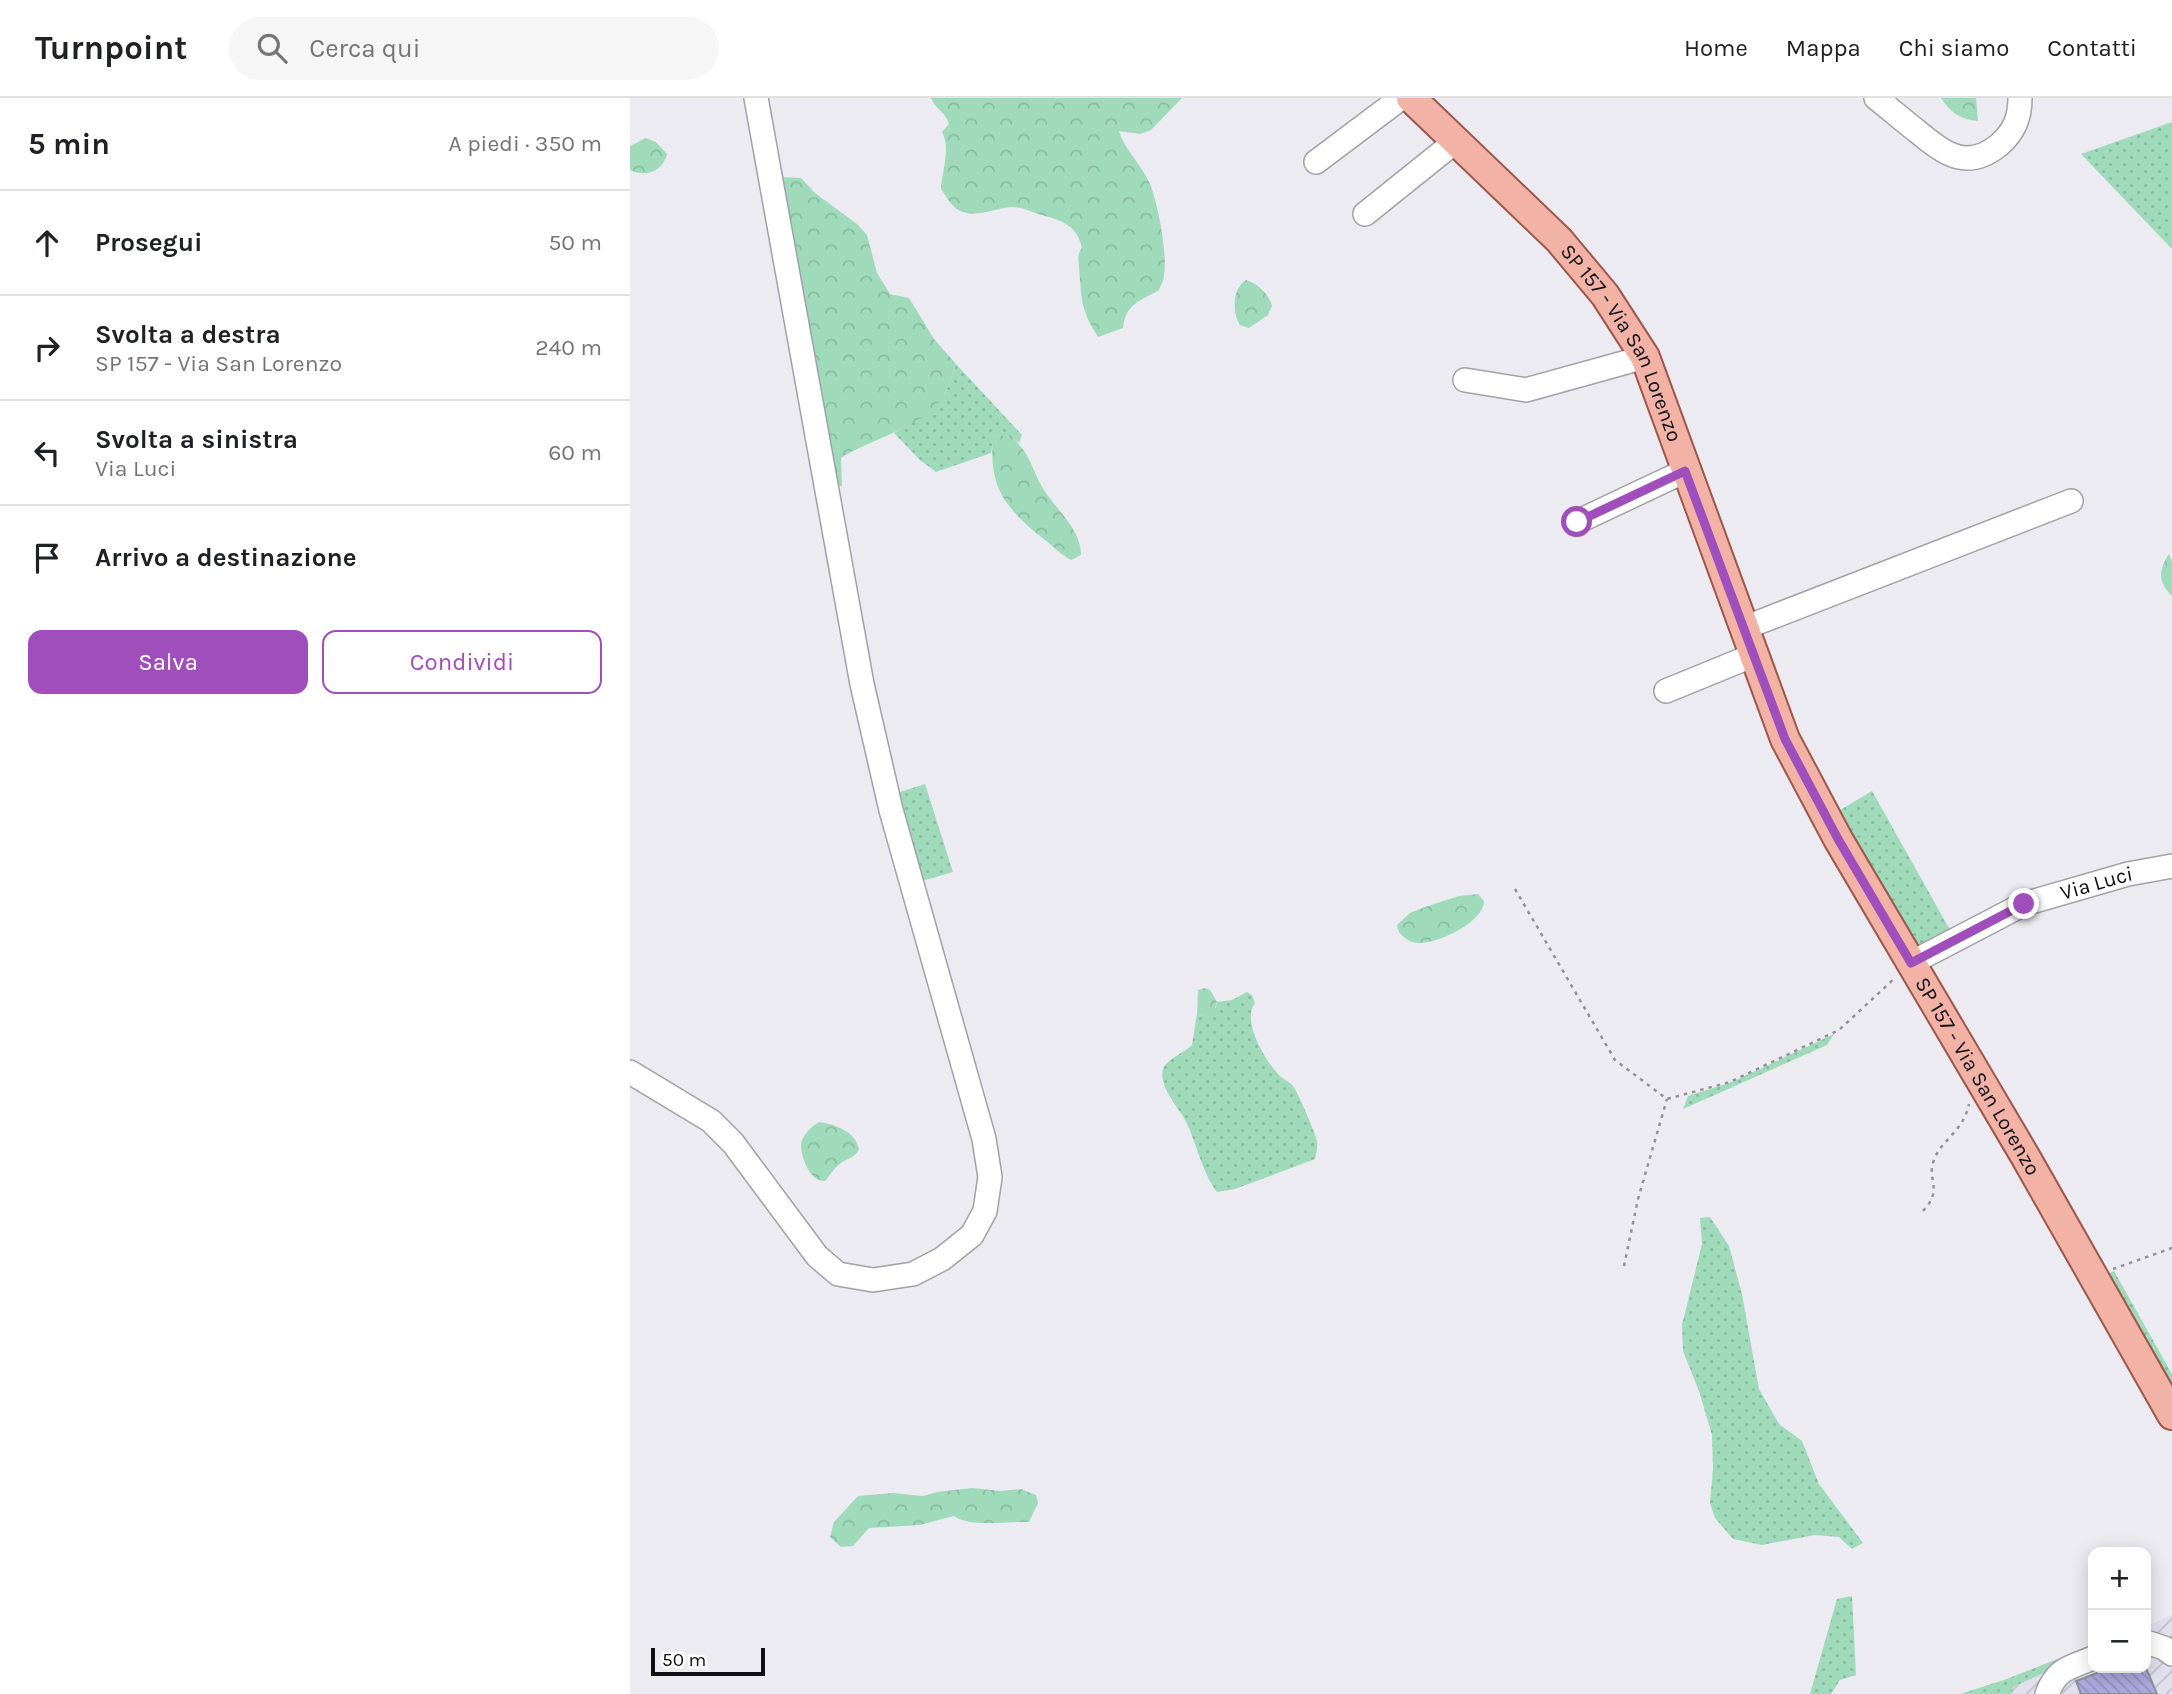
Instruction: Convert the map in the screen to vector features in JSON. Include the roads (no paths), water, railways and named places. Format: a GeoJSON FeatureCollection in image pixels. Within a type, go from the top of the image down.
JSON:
{"type":"FeatureCollection","features":[{"type":"Feature","properties":{"kind":"main road","name":"SP 157 - Via San Lorenzo"},"geometry":{"type":"LineString","coordinates":[[1411,98],[1559,240],[1605,295],[1645,356],[1785,739],[1838,839],[2172,1415]]}},
{"type":"Feature","properties":{"kind":"street"},"geometry":{"type":"LineString","coordinates":[[630,1072],[711,1121],[733,1143],[817,1256],[838,1274],[873,1280],[913,1274],[942,1258],[972,1235],[985,1211],[990,1177],[984,1139],[891,810],[862,684],[756,98]]}},
{"type":"Feature","properties":{"kind":"street"},"geometry":{"type":"LineString","coordinates":[[1315,162],[1401,98]]}},
{"type":"Feature","properties":{"kind":"street"},"geometry":{"type":"LineString","coordinates":[[1876,98],[1943,152],[1974,158],[1991,151],[2016,127],[2020,98]]}},
{"type":"Feature","properties":{"kind":"street"},"geometry":{"type":"LineString","coordinates":[[1365,214],[1456,141]]}},
{"type":"Feature","properties":{"kind":"street"},"geometry":{"type":"LineString","coordinates":[[1465,380],[1525,390],[1645,356]]}},
{"type":"Feature","properties":{"kind":"street"},"geometry":{"type":"LineString","coordinates":[[1577,522],[1685,471]]}},
{"type":"Feature","properties":{"kind":"street"},"geometry":{"type":"LineString","coordinates":[[1744,628],[2071,501]]}},
{"type":"Feature","properties":{"kind":"street"},"geometry":{"type":"LineString","coordinates":[[1666,691],[1754,655]]}},
{"type":"Feature","properties":{"kind":"street","name":"Via Luci"},"geometry":{"type":"LineString","coordinates":[[1911,963],[2024,904],[2128,874],[2172,866]]}},
{"type":"Feature","properties":{"kind":"street"},"geometry":{"type":"LineString","coordinates":[[2151,1644],[2172,1654]]}},
{"type":"Feature","properties":{"kind":"street"},"geometry":{"type":"LineString","coordinates":[[2047,1694],[2052,1680],[2060,1671],[2088,1660]]}}]}
